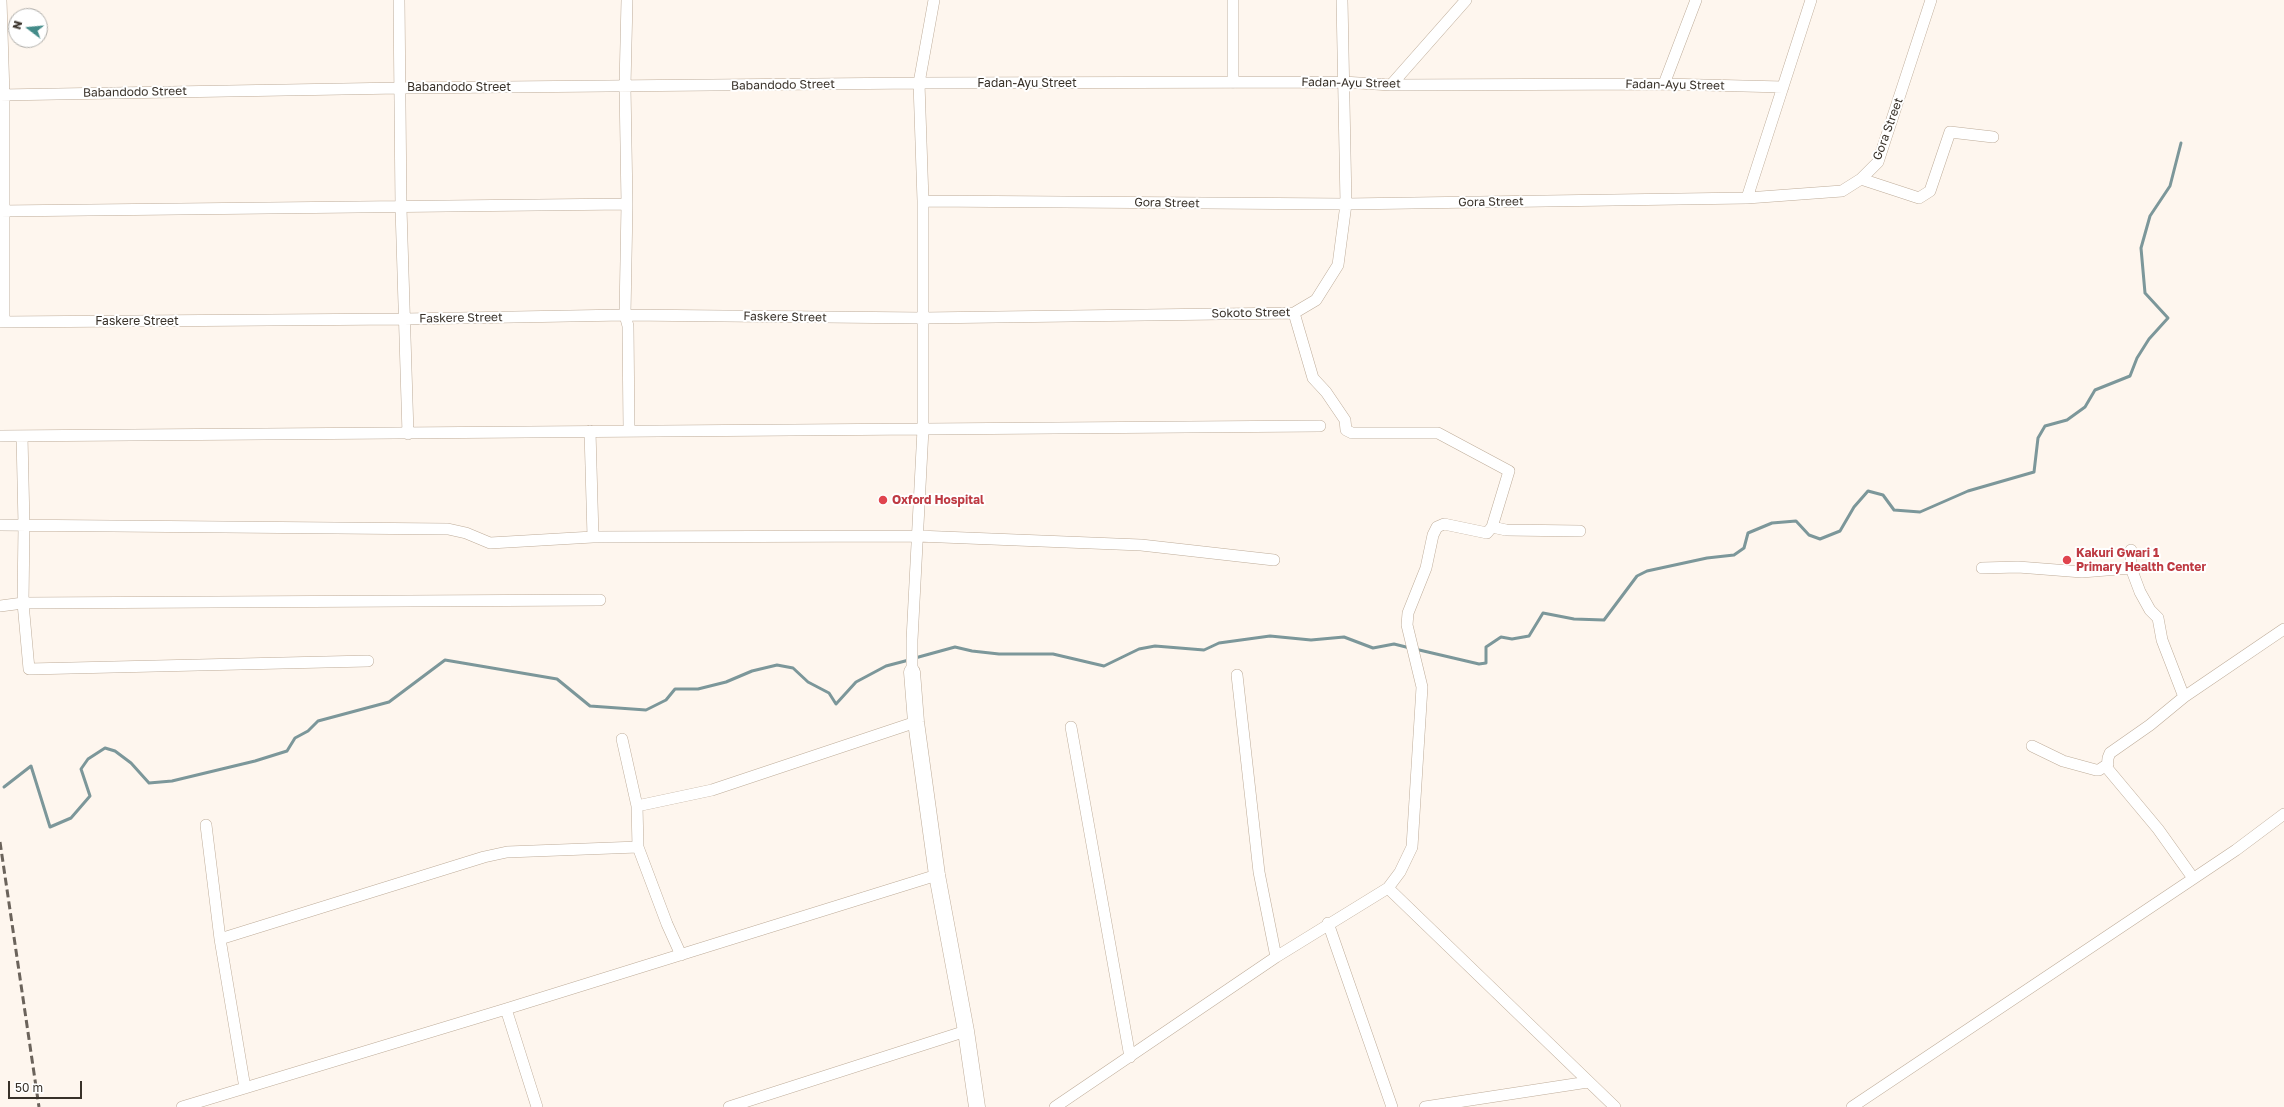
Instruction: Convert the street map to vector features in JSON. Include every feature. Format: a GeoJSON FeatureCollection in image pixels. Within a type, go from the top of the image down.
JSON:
{"type":"FeatureCollection","features":[{"type":"Feature","properties":{"kind":"main road"},"geometry":{"type":"LineString","coordinates":[[912,672],[916,722],[937,875],[966,1031],[977,1107]]}},
{"type":"Feature","properties":{"kind":"street"},"geometry":{"type":"LineString","coordinates":[[0,0],[2,95],[2,322]]}},
{"type":"Feature","properties":{"kind":"street"},"geometry":{"type":"LineString","coordinates":[[399,0],[401,208],[408,434]]}},
{"type":"Feature","properties":{"kind":"street"},"geometry":{"type":"LineString","coordinates":[[627,0],[625,86],[627,204],[625,315],[628,326],[629,431]]}},
{"type":"Feature","properties":{"kind":"street"},"geometry":{"type":"LineString","coordinates":[[912,672],[912,640],[923,429],[923,200],[919,83],[934,0]]}},
{"type":"Feature","properties":{"kind":"street"},"geometry":{"type":"LineString","coordinates":[[1233,82],[1234,0]]}},
{"type":"Feature","properties":{"kind":"street","name":"Sokoto Street"},"geometry":{"type":"LineString","coordinates":[[923,318],[1294,313],[1316,300],[1338,265],[1346,204],[1342,0]]}},
{"type":"Feature","properties":{"kind":"street"},"geometry":{"type":"LineString","coordinates":[[1391,85],[1466,0]]}},
{"type":"Feature","properties":{"kind":"street"},"geometry":{"type":"LineString","coordinates":[[1664,84],[1696,0]]}},
{"type":"Feature","properties":{"kind":"street"},"geometry":{"type":"LineString","coordinates":[[1747,198],[1810,0]]}},
{"type":"Feature","properties":{"kind":"street","name":"Gora Street"},"geometry":{"type":"LineString","coordinates":[[923,200],[1346,204],[1747,198],[1842,191],[1861,179],[1878,162],[1932,0]]}},
{"type":"Feature","properties":{"kind":"street","name":"Fadan-Ayu Street"},"geometry":{"type":"LineString","coordinates":[[919,83],[1343,82],[1391,85],[1664,84],[1783,87]]}},
{"type":"Feature","properties":{"kind":"street","name":"Babandodo Street"},"geometry":{"type":"LineString","coordinates":[[2,95],[400,88],[919,83]]}},
{"type":"Feature","properties":{"kind":"street"},"geometry":{"type":"LineString","coordinates":[[1861,179],[1919,198],[1930,191],[1950,132],[1993,137]]}},
{"type":"Feature","properties":{"kind":"street"},"geometry":{"type":"LineString","coordinates":[[1,211],[401,208],[627,204]]}},
{"type":"Feature","properties":{"kind":"street"},"geometry":{"type":"LineString","coordinates":[[1055,1107],[1276,957],[1328,923],[1388,888],[1400,872],[1412,846],[1422,687],[1411,648],[1407,625],[1408,613],[1426,568],[1433,535],[1437,527],[1444,524],[1486,534],[1492,527],[1509,471],[1438,433],[1352,433],[1346,430],[1344,420],[1326,392],[1313,378],[1294,313]]}},
{"type":"Feature","properties":{"kind":"street","name":"Faskere Street"},"geometry":{"type":"LineString","coordinates":[[2,322],[404,320],[625,315],[923,318]]}},
{"type":"Feature","properties":{"kind":"street"},"geometry":{"type":"LineString","coordinates":[[0,436],[408,434],[590,430],[629,431],[1320,426]]}},
{"type":"Feature","properties":{"kind":"street"},"geometry":{"type":"LineString","coordinates":[[590,430],[593,537]]}},
{"type":"Feature","properties":{"kind":"street"},"geometry":{"type":"LineString","coordinates":[[22,436],[24,525],[23,603],[29,669],[368,662]]}},
{"type":"Feature","properties":{"kind":"street"},"geometry":{"type":"LineString","coordinates":[[0,525],[448,529],[466,533],[490,543],[593,537],[917,536],[1141,546],[1274,560]]}},
{"type":"Feature","properties":{"kind":"street"},"geometry":{"type":"LineString","coordinates":[[1492,527],[1506,530],[1580,531]]}},
{"type":"Feature","properties":{"kind":"street"},"geometry":{"type":"LineString","coordinates":[[2131,550],[2131,568],[2140,592],[2150,610],[2158,618],[2162,640],[2184,697]]}},
{"type":"Feature","properties":{"kind":"street"},"geometry":{"type":"LineString","coordinates":[[1982,568],[2018,567],[2082,572],[2131,568]]}},
{"type":"Feature","properties":{"kind":"street"},"geometry":{"type":"LineString","coordinates":[[0,606],[23,603],[600,600]]}},
{"type":"Feature","properties":{"kind":"street"},"geometry":{"type":"LineString","coordinates":[[2193,878],[2158,829],[2107,768],[2110,753],[2150,725],[2184,697],[2284,629]]}},
{"type":"Feature","properties":{"kind":"street"},"geometry":{"type":"LineString","coordinates":[[1237,675],[1259,872],[1276,957]]}},
{"type":"Feature","properties":{"kind":"street"},"geometry":{"type":"LineString","coordinates":[[637,806],[712,790],[916,722]]}},
{"type":"Feature","properties":{"kind":"street"},"geometry":{"type":"LineString","coordinates":[[1071,727],[1130,1057]]}},
{"type":"Feature","properties":{"kind":"street"},"geometry":{"type":"LineString","coordinates":[[622,739],[637,806],[638,847],[667,924],[682,954]]}},
{"type":"Feature","properties":{"kind":"street"},"geometry":{"type":"LineString","coordinates":[[2032,746],[2062,761],[2099,770],[2108,764]]}},
{"type":"Feature","properties":{"kind":"street"},"geometry":{"type":"LineString","coordinates":[[1852,1107],[2193,878],[2284,814]]}},
{"type":"Feature","properties":{"kind":"street"},"geometry":{"type":"LineString","coordinates":[[206,825],[220,939],[245,1088]]}},
{"type":"Feature","properties":{"kind":"street"},"geometry":{"type":"LineString","coordinates":[[220,939],[484,857],[507,852],[638,847]]}},
{"type":"Feature","properties":{"kind":"street"},"geometry":{"type":"LineString","coordinates":[[182,1107],[506,1010],[937,875]]}},
{"type":"Feature","properties":{"kind":"street"},"geometry":{"type":"LineString","coordinates":[[1388,888],[1615,1107]]}},
{"type":"Feature","properties":{"kind":"street"},"geometry":{"type":"LineString","coordinates":[[1328,923],[1392,1107]]}},
{"type":"Feature","properties":{"kind":"street"},"geometry":{"type":"LineString","coordinates":[[506,1010],[537,1107]]}},
{"type":"Feature","properties":{"kind":"street"},"geometry":{"type":"LineString","coordinates":[[729,1107],[966,1031]]}},
{"type":"Feature","properties":{"kind":"street"},"geometry":{"type":"LineString","coordinates":[[1425,1107],[1588,1082]]}},
{"type":"Feature","properties":{"kind":"waterway"},"geometry":{"type":"LineString","coordinates":[[1415,649],[1479,664],[1486,663],[1486,647],[1501,637],[1512,639],[1529,636],[1543,613],[1574,619],[1604,620],[1637,576],[1647,571],[1707,558],[1734,555],[1744,548],[1748,533],[1772,523],[1796,521],[1809,535],[1820,539],[1840,531],[1854,507],[1868,491],[1883,495],[1894,510],[1920,512],[1968,491],[2034,472],[2038,438],[2045,426],[2067,420],[2085,407],[2095,390],[2130,376],[2137,358],[2149,339],[2168,318],[2145,293],[2141,248],[2150,216],[2170,186],[2181,143]]}},
{"type":"Feature","properties":{"kind":"waterway"},"geometry":{"type":"LineString","coordinates":[[915,658],[955,647],[972,651],[999,654],[1053,654],[1104,666],[1139,649],[1155,646],[1204,650],[1219,643],[1270,636],[1311,640],[1344,637],[1373,648],[1394,644],[1410,648]]}},
{"type":"Feature","properties":{"kind":"waterway"},"geometry":{"type":"LineString","coordinates":[[4,787],[31,766],[50,827],[71,818],[90,796],[81,769],[88,759],[105,748],[115,751],[131,763],[149,783],[172,781],[255,761],[287,751],[295,738],[308,731],[318,721],[389,702],[445,660],[557,679],[590,706],[646,710],[666,700],[675,689],[698,689],[726,682],[752,671],[777,665],[793,668],[808,682],[829,693],[836,704],[856,682],[886,666],[909,660]]}},
{"type":"Feature","properties":{"kind":"railway"},"geometry":{"type":"LineString","coordinates":[[0,842],[39,1107]]}},
{"type":"Feature","properties":{"kind":"place","name":"Oxford Hospital"},"geometry":{"type":"Point","coordinates":[883,500]}},
{"type":"Feature","properties":{"kind":"place","name":"Kakuri Gwari 1 Primary Health Center"},"geometry":{"type":"Point","coordinates":[2067,560]}}]}
